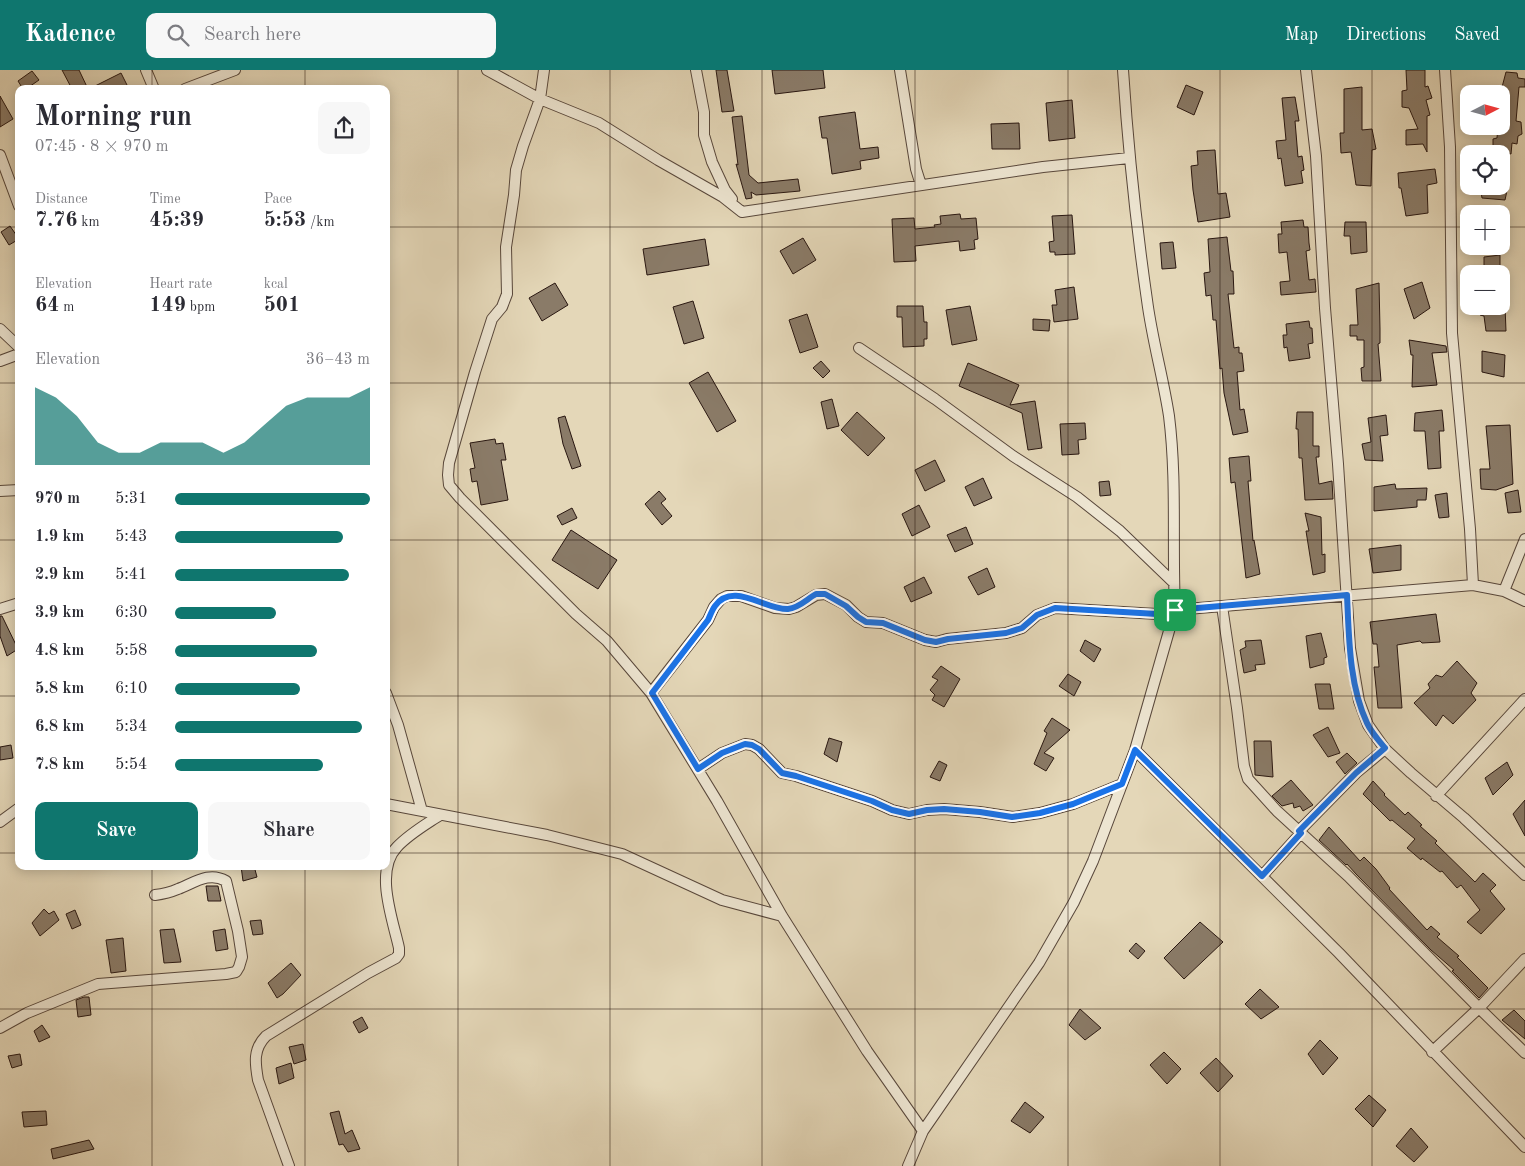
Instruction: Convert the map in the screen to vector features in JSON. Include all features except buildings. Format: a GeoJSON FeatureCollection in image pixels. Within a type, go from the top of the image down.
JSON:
{"type":"FeatureCollection","features":[{"type":"Feature","properties":{"kind":"street"},"geometry":{"type":"LineString","coordinates":[[146,70],[152,85]]}},
{"type":"Feature","properties":{"kind":"street"},"geometry":{"type":"LineString","coordinates":[[195,85],[234,70]]}},
{"type":"Feature","properties":{"kind":"street"},"geometry":{"type":"LineString","coordinates":[[487,70],[540,99],[599,123],[658,160],[723,197],[742,212],[1043,167],[1129,158]]}},
{"type":"Feature","properties":{"kind":"street"},"geometry":{"type":"LineString","coordinates":[[544,70],[540,99],[516,170],[506,247],[507,294],[502,307],[492,320],[475,372],[449,463],[448,475],[450,485],[460,498],[576,614],[607,641],[652,693],[782,916],[867,1050],[923,1131]]}},
{"type":"Feature","properties":{"kind":"street"},"geometry":{"type":"LineString","coordinates":[[696,70],[704,112],[704,135],[712,162],[725,190],[742,212]]}},
{"type":"Feature","properties":{"kind":"street"},"geometry":{"type":"LineString","coordinates":[[900,70],[916,169],[921,185]]}},
{"type":"Feature","properties":{"kind":"street"},"geometry":{"type":"LineString","coordinates":[[908,1166],[923,1131],[1040,963],[1074,902],[1093,861],[1135,750],[1174,612],[1174,477],[1169,416],[1147,303],[1129,158],[1123,70]]}},
{"type":"Feature","properties":{"kind":"street"},"geometry":{"type":"LineString","coordinates":[[1306,70],[1316,156],[1325,308],[1338,464],[1350,648],[1359,701],[1368,725],[1385,748],[1525,875]]}},
{"type":"Feature","properties":{"kind":"street"},"geometry":{"type":"LineString","coordinates":[[1446,70],[1450,147],[1452,333],[1470,529],[1473,585]]}},
{"type":"Feature","properties":{"kind":"street"},"geometry":{"type":"LineString","coordinates":[[0,155],[15,195]]}},
{"type":"Feature","properties":{"kind":"street"},"geometry":{"type":"LineString","coordinates":[[0,328],[15,343]]}},
{"type":"Feature","properties":{"kind":"street"},"geometry":{"type":"LineString","coordinates":[[859,348],[935,398],[1013,456],[1077,497],[1120,531],[1174,583]]}},
{"type":"Feature","properties":{"kind":"street"},"geometry":{"type":"LineString","coordinates":[[0,361],[15,355]]}},
{"type":"Feature","properties":{"kind":"street"},"geometry":{"type":"LineString","coordinates":[[0,491],[15,490]]}},
{"type":"Feature","properties":{"kind":"street"},"geometry":{"type":"LineString","coordinates":[[1504,591],[1525,539]]}},
{"type":"Feature","properties":{"kind":"street"},"geometry":{"type":"LineString","coordinates":[[652,693],[708,620],[714,606],[727,596],[741,596],[775,608],[789,609],[796,607],[816,594],[825,594],[846,606],[866,622],[883,623],[925,640],[936,642],[1006,633],[1022,628],[1037,615],[1055,608],[1174,612],[1222,606],[1473,585],[1504,591],[1525,602]]}},
{"type":"Feature","properties":{"kind":"street"},"geometry":{"type":"LineString","coordinates":[[0,608],[15,604]]}},
{"type":"Feature","properties":{"kind":"street"},"geometry":{"type":"LineString","coordinates":[[1222,606],[1244,766],[1248,779],[1277,810],[1348,876],[1525,1053]]}},
{"type":"Feature","properties":{"kind":"street"},"geometry":{"type":"LineString","coordinates":[[1436,796],[1521,711],[1525,699]]}},
{"type":"Feature","properties":{"kind":"street"},"geometry":{"type":"LineString","coordinates":[[390,704],[398,725],[422,811]]}},
{"type":"Feature","properties":{"kind":"street"},"geometry":{"type":"LineString","coordinates":[[698,769],[722,753],[745,744],[752,745],[759,749],[782,773],[909,814],[944,809],[1012,817],[1040,813],[1073,804],[1122,784]]}},
{"type":"Feature","properties":{"kind":"street"},"geometry":{"type":"LineString","coordinates":[[1262,876],[1300,832],[1356,773],[1385,748]]}},
{"type":"Feature","properties":{"kind":"street"},"geometry":{"type":"LineString","coordinates":[[1135,750],[1339,953],[1525,1147]]}},
{"type":"Feature","properties":{"kind":"street"},"geometry":{"type":"LineString","coordinates":[[390,805],[547,835],[622,854],[722,900],[782,916]]}},
{"type":"Feature","properties":{"kind":"street"},"geometry":{"type":"LineString","coordinates":[[0,822],[15,811]]}},
{"type":"Feature","properties":{"kind":"street"},"geometry":{"type":"LineString","coordinates":[[390,858],[395,848],[440,814]]}},
{"type":"Feature","properties":{"kind":"street"},"geometry":{"type":"LineString","coordinates":[[289,1166],[258,1080],[256,1058],[260,1043],[266,1036],[368,973],[396,958],[399,954],[386,890],[387,870]]}},
{"type":"Feature","properties":{"kind":"street"},"geometry":{"type":"LineString","coordinates":[[0,1028],[27,1013],[73,995],[84,988],[98,984],[236,972],[240,967],[242,957],[226,881],[212,876],[203,878],[180,889],[155,895]]}},
{"type":"Feature","properties":{"kind":"street"},"geometry":{"type":"LineString","coordinates":[[1432,1052],[1525,960]]}},
{"type":"Feature","properties":{"kind":"route"},"geometry":{"type":"LineString","coordinates":[[816,594],[825,594],[846,606],[866,622],[883,623],[925,640],[936,642],[1006,633],[1022,628],[1037,615],[1055,608],[1174,615],[1175,610],[1347,595],[1350,648],[1359,701],[1368,725],[1385,748],[1356,773],[1299,831],[1301,833],[1262,876],[1135,750],[1122,784],[1073,804],[1040,813],[1012,817],[944,809],[909,814],[782,773],[759,749],[752,745],[745,744],[722,753],[698,769],[652,693],[708,620],[714,606],[727,596],[741,596],[775,608],[789,609],[796,607],[816,594]]}}]}
